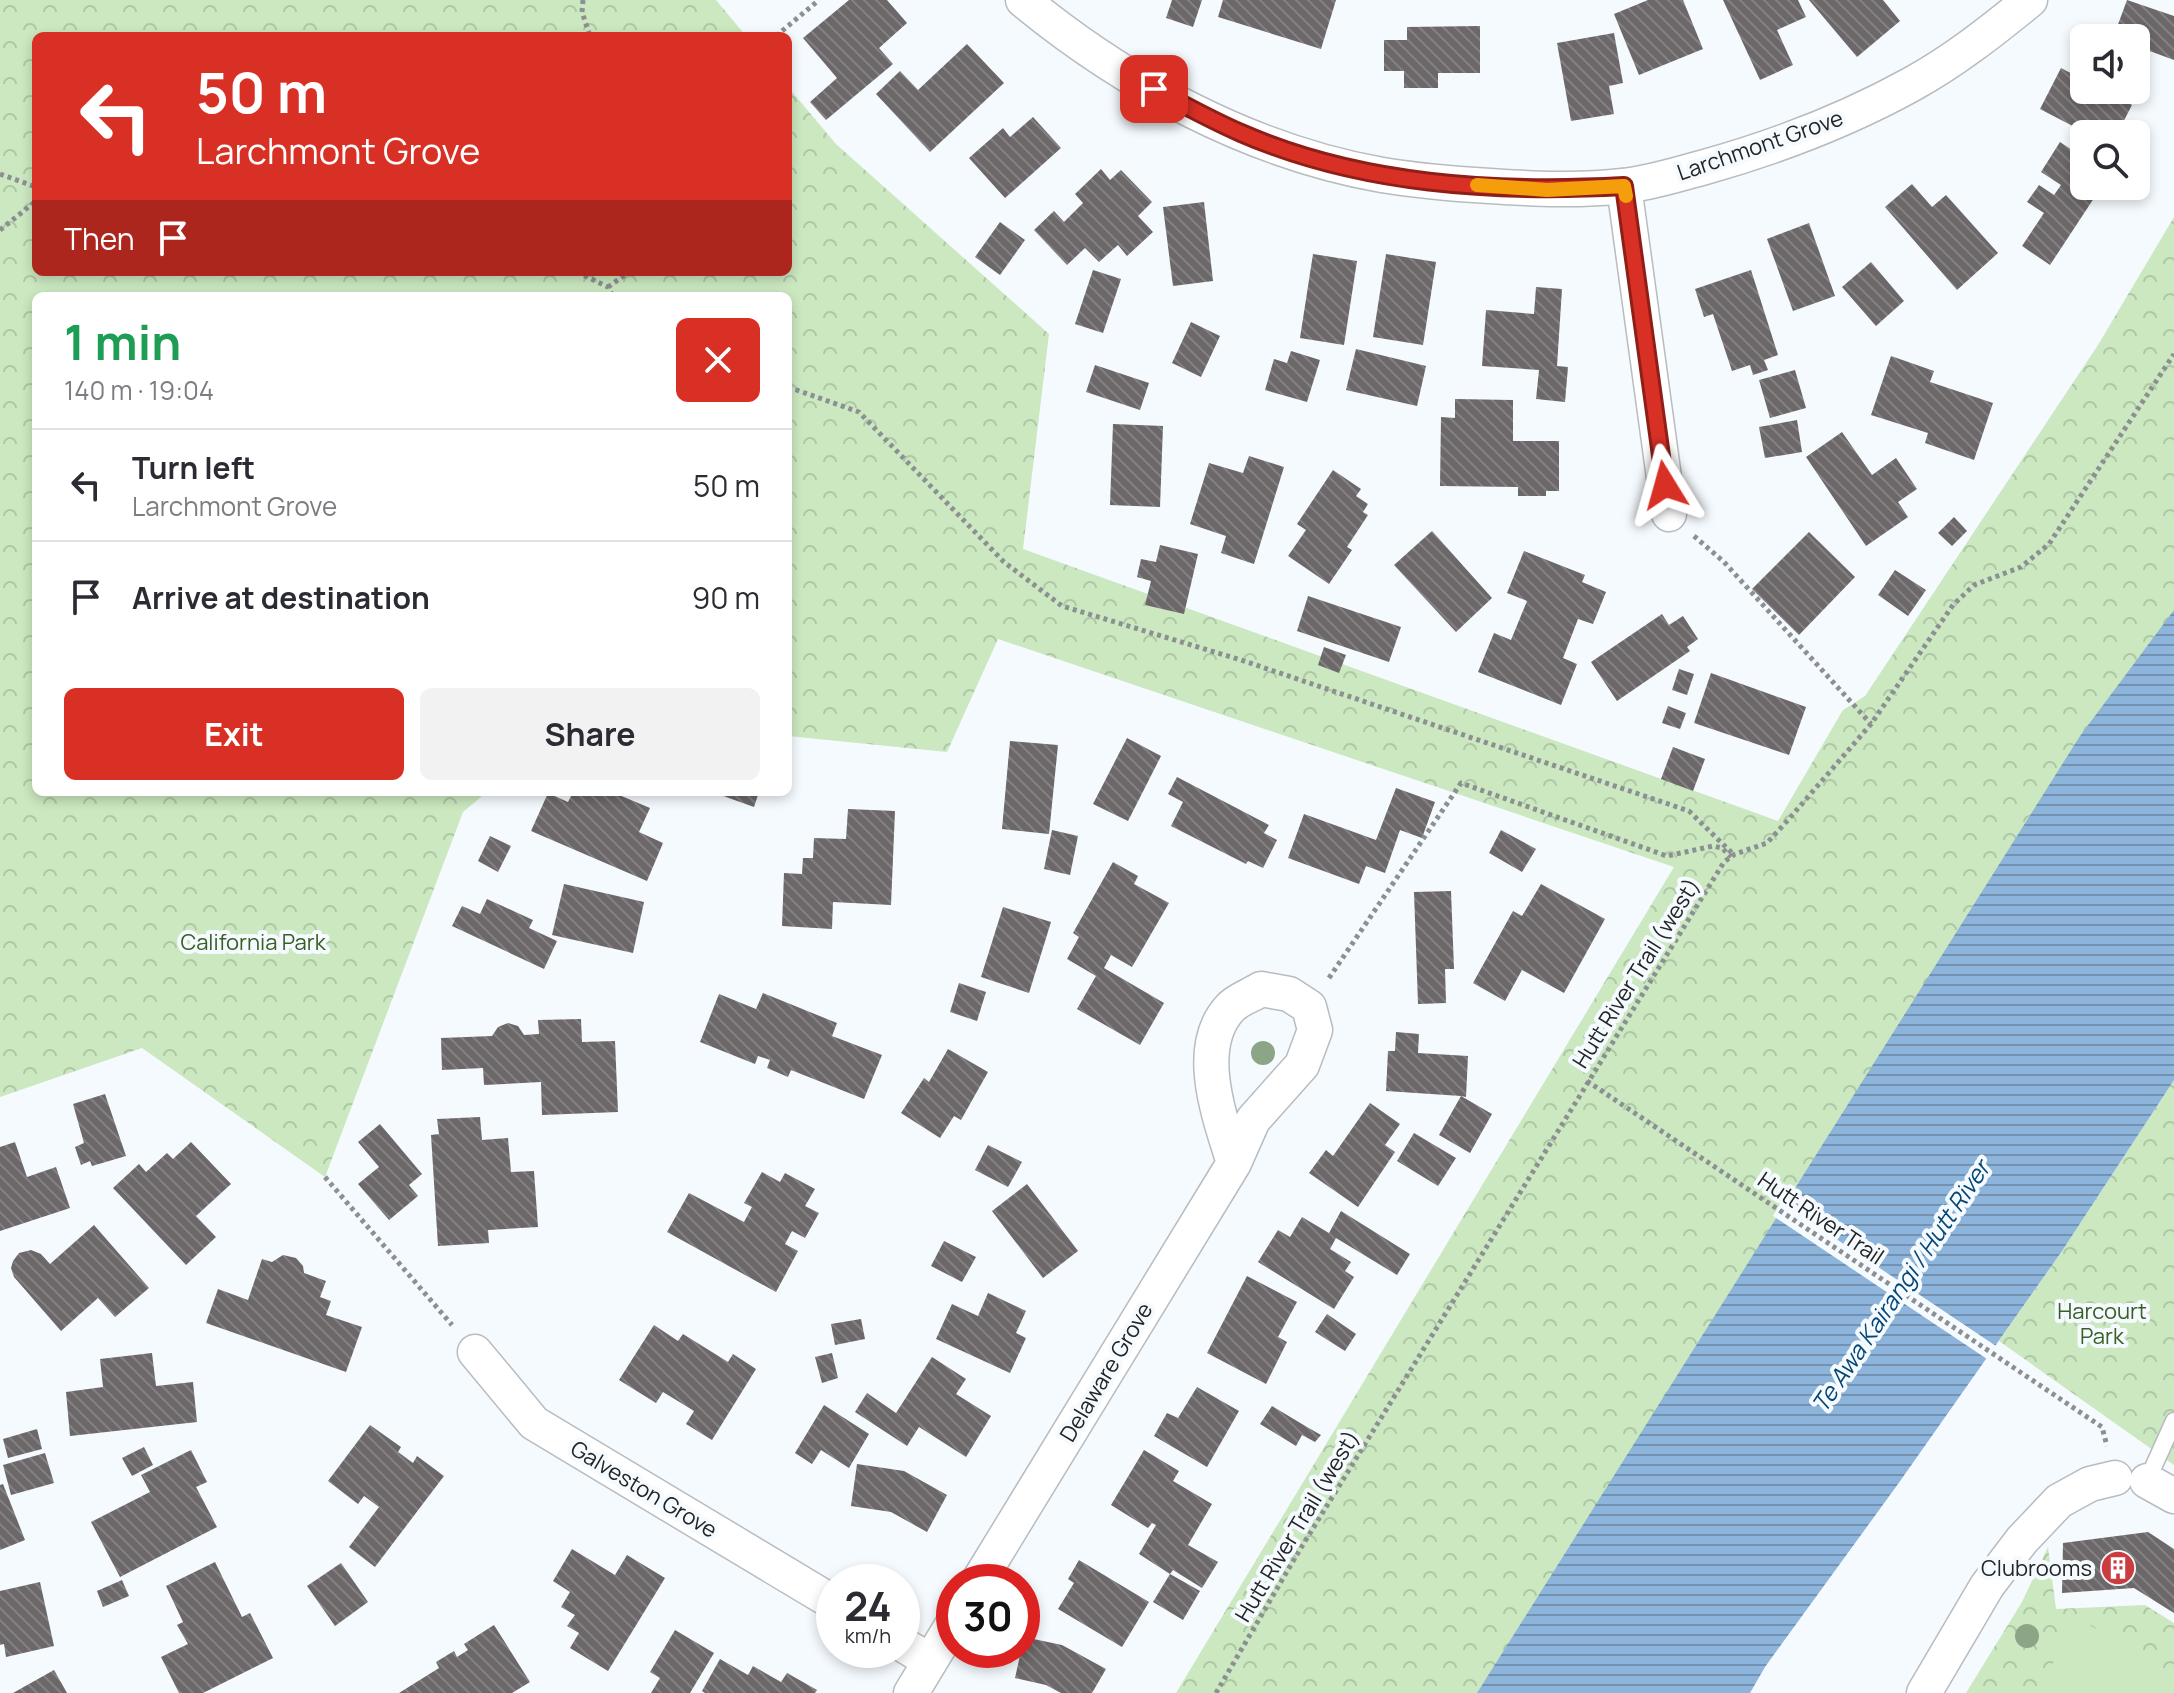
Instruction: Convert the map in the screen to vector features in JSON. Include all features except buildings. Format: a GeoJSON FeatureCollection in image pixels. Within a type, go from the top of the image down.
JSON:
{"type":"FeatureCollection","features":[{"type":"Feature","properties":{"kind":"street","name":"Larchmont Grove"},"geometry":{"type":"LineString","coordinates":[[1023,0],[1075,41],[1126,75],[1242,134],[1313,158],[1382,175],[1547,190],[1624,186],[1667,177],[1800,136],[1913,84],[1975,43],[2030,0]]}},
{"type":"Feature","properties":{"kind":"street"},"geometry":{"type":"LineString","coordinates":[[1624,186],[1669,514]]}},
{"type":"Feature","properties":{"kind":"street"},"geometry":{"type":"LineString","coordinates":[[1234,1163],[1214,1101],[1211,1044],[1230,1008],[1261,989],[1289,994],[1309,1007]]}},
{"type":"Feature","properties":{"kind":"street","name":"Delaware Grove"},"geometry":{"type":"LineString","coordinates":[[989,1564],[1234,1163],[1253,1120],[1302,1065],[1315,1030],[1309,1007]]}},
{"type":"Feature","properties":{"kind":"street","name":"Galveston Grove"},"geometry":{"type":"LineString","coordinates":[[475,1352],[534,1423],[816,1592]]}},
{"type":"Feature","properties":{"kind":"street"},"geometry":{"type":"LineString","coordinates":[[1924,1693],[1987,1586],[2022,1540],[2059,1501],[2090,1484],[2145,1485]]}},
{"type":"Feature","properties":{"kind":"street"},"geometry":{"type":"LineString","coordinates":[[920,1649],[936,1636]]}},
{"type":"Feature","properties":{"kind":"street"},"geometry":{"type":"LineString","coordinates":[[911,1693],[914,1668]]}},
{"type":"Feature","properties":{"kind":"lane"},"geometry":{"type":"LineString","coordinates":[[2145,1485],[2174,1421]]}},
{"type":"Feature","properties":{"kind":"path"},"geometry":{"type":"LineString","coordinates":[[583,0],[582,12],[589,32]]}},
{"type":"Feature","properties":{"kind":"path"},"geometry":{"type":"LineString","coordinates":[[781,32],[819,0]]}},
{"type":"Feature","properties":{"kind":"path"},"geometry":{"type":"LineString","coordinates":[[0,174],[32,186]]}},
{"type":"Feature","properties":{"kind":"path"},"geometry":{"type":"LineString","coordinates":[[0,230],[32,204]]}},
{"type":"Feature","properties":{"kind":"path"},"geometry":{"type":"LineString","coordinates":[[585,276],[608,287],[611,292]]}},
{"type":"Feature","properties":{"kind":"path"},"geometry":{"type":"LineString","coordinates":[[608,287],[623,276]]}},
{"type":"Feature","properties":{"kind":"path","name":"Hutt River Trail (west)"},"geometry":{"type":"LineString","coordinates":[[1216,1693],[1299,1551],[1724,862],[1767,843],[1871,724],[1953,605],[1974,585],[2021,567],[2049,544],[2174,354]]}},
{"type":"Feature","properties":{"kind":"path"},"geometry":{"type":"LineString","coordinates":[[792,388],[859,412],[1004,562],[1062,606],[1241,660],[1689,811],[1732,856]]}},
{"type":"Feature","properties":{"kind":"path"},"geometry":{"type":"LineString","coordinates":[[1669,514],[1724,562],[1871,724]]}},
{"type":"Feature","properties":{"kind":"path"},"geometry":{"type":"LineString","coordinates":[[1309,1007],[1461,783],[1667,856],[1713,846],[1722,848],[1732,856]]}},
{"type":"Feature","properties":{"kind":"path","name":"Hutt River Trail"},"geometry":{"type":"LineString","coordinates":[[1587,1081],[2102,1427],[2145,1485]]}},
{"type":"Feature","properties":{"kind":"path"},"geometry":{"type":"LineString","coordinates":[[325,1177],[475,1352]]}},
{"type":"Feature","properties":{"kind":"green space","name":"California Park"},"geometry":{"type":"Polygon","coordinates":[[[0,0],[716,0],[743,32],[32,32],[32,276],[792,276],[792,92],[836,144],[1049,334],[1023,549],[1778,821],[1843,710],[1865,696],[2098,345],[2174,217],[2174,664],[1502,1693],[1176,1693],[1674,867],[998,639],[947,752],[792,736],[792,292],[32,292],[32,796],[482,796],[463,812],[325,1177],[142,1048],[0,1097],[0,0]]]}},
{"type":"Feature","properties":{"kind":"green space","name":"Harcourt Park"},"geometry":{"type":"Polygon","coordinates":[[[2174,1080],[2174,1465],[1999,1341],[2174,1080]]]}},
{"type":"Feature","properties":{"kind":"green space"},"geometry":{"type":"Polygon","coordinates":[[[2048,1547],[2056,1609],[2145,1605],[2174,1623],[2174,1693],[1966,1693],[2022,1602],[2048,1547]]]}},
{"type":"Feature","properties":{"kind":"green space"},"geometry":{"type":"Polygon","coordinates":[[[2080,1619],[2174,1677],[2174,1693],[2035,1693],[2080,1619]]]}},
{"type":"Feature","properties":{"kind":"water","name":"Te Awa Kairangi / Hutt River"},"geometry":{"type":"Polygon","coordinates":[[[2174,610],[2174,1080],[2062,1251],[1765,1667],[1750,1693],[1477,1693],[2080,736],[2174,610]]]}},
{"type":"Feature","properties":{"kind":"pier"},"geometry":{"type":"Polygon","coordinates":[[[1781,1202],[1999,1348],[1990,1361],[1773,1216],[1781,1202]]]}},
{"type":"Feature","properties":{"kind":"slow traffic"},"geometry":{"type":"LineString","coordinates":[[1477,185],[1547,190],[1624,186],[1626,196]]}},
{"type":"Feature","properties":{"kind":"place","name":"Clubrooms"},"geometry":{"type":"Point","coordinates":[2118,1568]}},
{"type":"Feature","properties":{"kind":"route"},"geometry":{"type":"LineString","coordinates":[[1154,89],[1242,134],[1313,158],[1382,175],[1547,190],[1624,186],[1665,485]]}}]}
